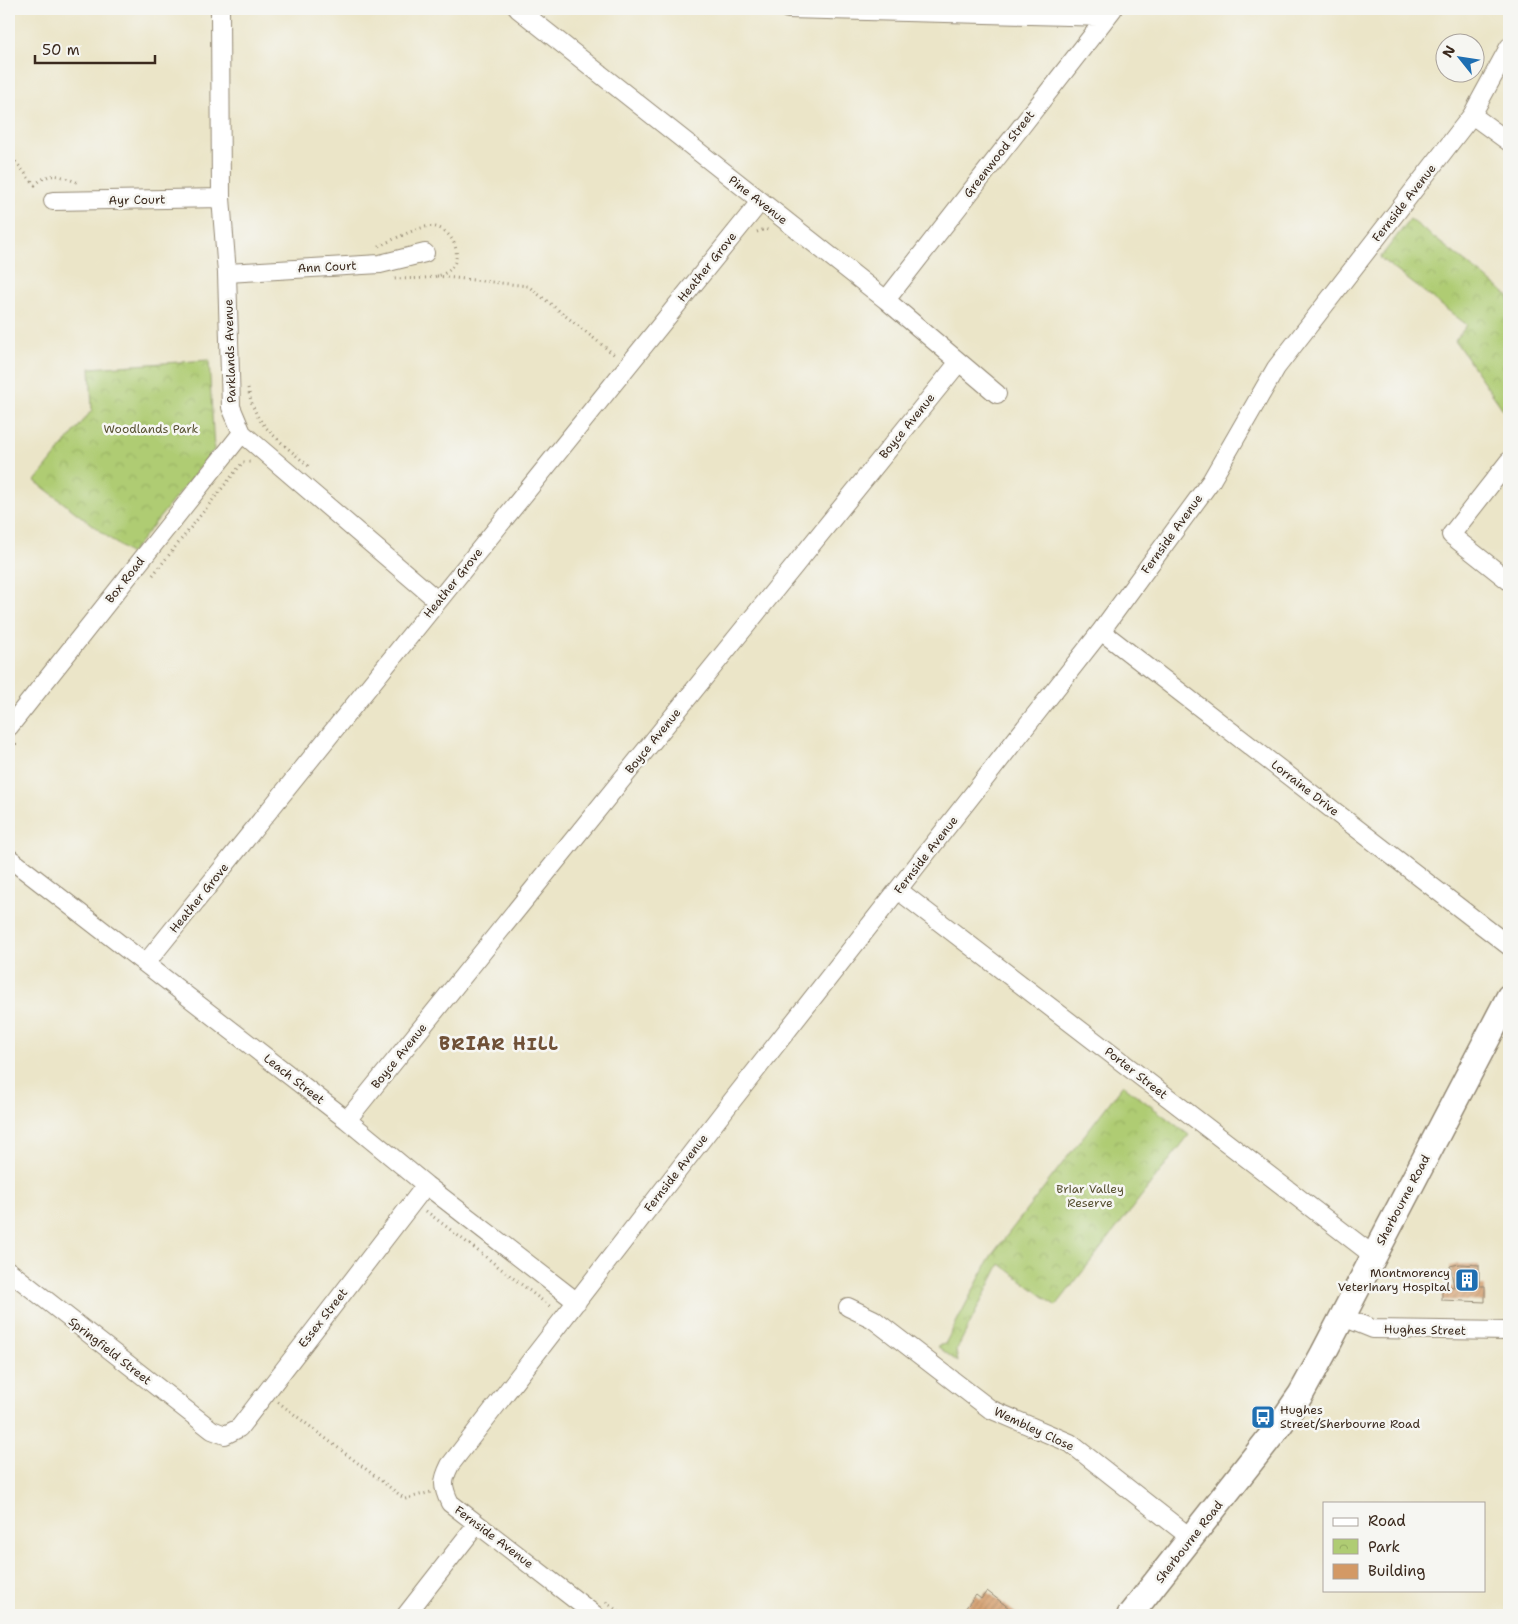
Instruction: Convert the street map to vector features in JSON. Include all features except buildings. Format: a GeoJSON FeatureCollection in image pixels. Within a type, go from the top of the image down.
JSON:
{"type":"FeatureCollection","features":[{"type":"Feature","properties":{"kind":"main road","name":"Sherbourne Road"},"geometry":{"type":"LineString","coordinates":[[1130,1615],[1290,1410],[1310,1379],[1509,997]]}},
{"type":"Feature","properties":{"kind":"street","name":"Parklands Avenue"},"geometry":{"type":"LineString","coordinates":[[220,9],[221,198],[227,273],[232,407],[242,433],[438,601]]}},
{"type":"Feature","properties":{"kind":"street","name":"Pine Avenue"},"geometry":{"type":"LineString","coordinates":[[518,9],[886,300],[997,394]]}},
{"type":"Feature","properties":{"kind":"street"},"geometry":{"type":"LineString","coordinates":[[788,9],[1110,13]]}},
{"type":"Feature","properties":{"kind":"street","name":"Greenwood Street"},"geometry":{"type":"LineString","coordinates":[[886,300],[1110,13]]}},
{"type":"Feature","properties":{"kind":"street","name":"Fernside Avenue"},"geometry":{"type":"LineString","coordinates":[[595,1615],[436,1491],[450,1465],[570,1297],[731,1102],[1101,631],[1211,482],[1276,368],[1472,115],[1509,47]]}},
{"type":"Feature","properties":{"kind":"street"},"geometry":{"type":"LineString","coordinates":[[1472,115],[1509,142]]}},
{"type":"Feature","properties":{"kind":"street","name":"Ayr Court"},"geometry":{"type":"LineString","coordinates":[[53,201],[221,198]]}},
{"type":"Feature","properties":{"kind":"street","name":"Heather Grove"},"geometry":{"type":"LineString","coordinates":[[146,963],[760,202]]}},
{"type":"Feature","properties":{"kind":"street","name":"Ann Court"},"geometry":{"type":"LineString","coordinates":[[227,273],[380,264],[425,253]]}},
{"type":"Feature","properties":{"kind":"street","name":"Boyce Avenue"},"geometry":{"type":"LineString","coordinates":[[347,1120],[959,362]]}},
{"type":"Feature","properties":{"kind":"street","name":"Box Road"},"geometry":{"type":"LineString","coordinates":[[14,733],[242,433]]}},
{"type":"Feature","properties":{"kind":"street"},"geometry":{"type":"LineString","coordinates":[[1509,461],[1450,535],[1509,581]]}},
{"type":"Feature","properties":{"kind":"street","name":"Lorraine Drive"},"geometry":{"type":"LineString","coordinates":[[1101,631],[1509,946]]}},
{"type":"Feature","properties":{"kind":"street","name":"Leach Street"},"geometry":{"type":"LineString","coordinates":[[9,858],[347,1120],[426,1185],[570,1297]]}},
{"type":"Feature","properties":{"kind":"street","name":"Porter Street"},"geometry":{"type":"LineString","coordinates":[[898,890],[1374,1256]]}},
{"type":"Feature","properties":{"kind":"street","name":"Essex Street"},"geometry":{"type":"LineString","coordinates":[[212,1430],[225,1435],[239,1428],[426,1185]]}},
{"type":"Feature","properties":{"kind":"street","name":"Springfield Street"},"geometry":{"type":"LineString","coordinates":[[9,1271],[212,1430]]}},
{"type":"Feature","properties":{"kind":"street","name":"Wembley Close"},"geometry":{"type":"LineString","coordinates":[[848,1307],[873,1319],[990,1409],[1070,1443],[1191,1538]]}},
{"type":"Feature","properties":{"kind":"street","name":"Hughes Street"},"geometry":{"type":"LineString","coordinates":[[1343,1317],[1373,1329],[1509,1331]]}},
{"type":"Feature","properties":{"kind":"street"},"geometry":{"type":"LineString","coordinates":[[406,1615],[477,1524]]}},
{"type":"Feature","properties":{"kind":"path"},"geometry":{"type":"LineString","coordinates":[[9,154],[35,185],[43,177],[59,175],[83,185]]}},
{"type":"Feature","properties":{"kind":"path"},"geometry":{"type":"LineString","coordinates":[[370,248],[426,226],[438,227],[453,240],[457,250],[453,267],[443,274],[391,279]]}},
{"type":"Feature","properties":{"kind":"path"},"geometry":{"type":"LineString","coordinates":[[753,234],[765,229],[776,233]]}},
{"type":"Feature","properties":{"kind":"path"},"geometry":{"type":"LineString","coordinates":[[434,276],[528,286],[628,366]]}},
{"type":"Feature","properties":{"kind":"path"},"geometry":{"type":"LineString","coordinates":[[247,380],[251,403],[258,417],[266,427],[315,472]]}},
{"type":"Feature","properties":{"kind":"path"},"geometry":{"type":"LineString","coordinates":[[151,578],[243,462],[253,461]]}},
{"type":"Feature","properties":{"kind":"path"},"geometry":{"type":"LineString","coordinates":[[9,752],[14,733]]}},
{"type":"Feature","properties":{"kind":"path"},"geometry":{"type":"LineString","coordinates":[[551,1314],[552,1308],[570,1297]]}},
{"type":"Feature","properties":{"kind":"path"},"geometry":{"type":"LineString","coordinates":[[266,1392],[405,1499],[436,1491]]}},
{"type":"Feature","properties":{"kind":"green space"},"geometry":{"type":"Polygon","coordinates":[[[1410,219],[1509,296],[1509,418],[1455,341],[1467,325],[1380,258],[1410,219]]]}},
{"type":"Feature","properties":{"kind":"green space","name":"Woodlands Park"},"geometry":{"type":"Polygon","coordinates":[[[209,360],[214,450],[130,554],[35,481],[92,410],[90,368],[209,360]]]}},
{"type":"Feature","properties":{"kind":"green space","name":"Briar Valley Reserve"},"geometry":{"type":"Polygon","coordinates":[[[1123,1085],[1189,1135],[1056,1306],[1000,1264],[956,1351],[958,1362],[937,1346],[945,1344],[991,1256],[1123,1085]]]}},
{"type":"Feature","properties":{"kind":"place","name":"Montmorency Veterinary Hospital"},"geometry":{"type":"Point","coordinates":[1467,1280]}},
{"type":"Feature","properties":{"kind":"place","name":"Hughes Street/Sherbourne Road"},"geometry":{"type":"Point","coordinates":[1263,1417]}},
{"type":"Feature","properties":{"kind":"district","name":"BRIAR HILL"},"geometry":{"type":"Point","coordinates":[499,1044]}}]}
